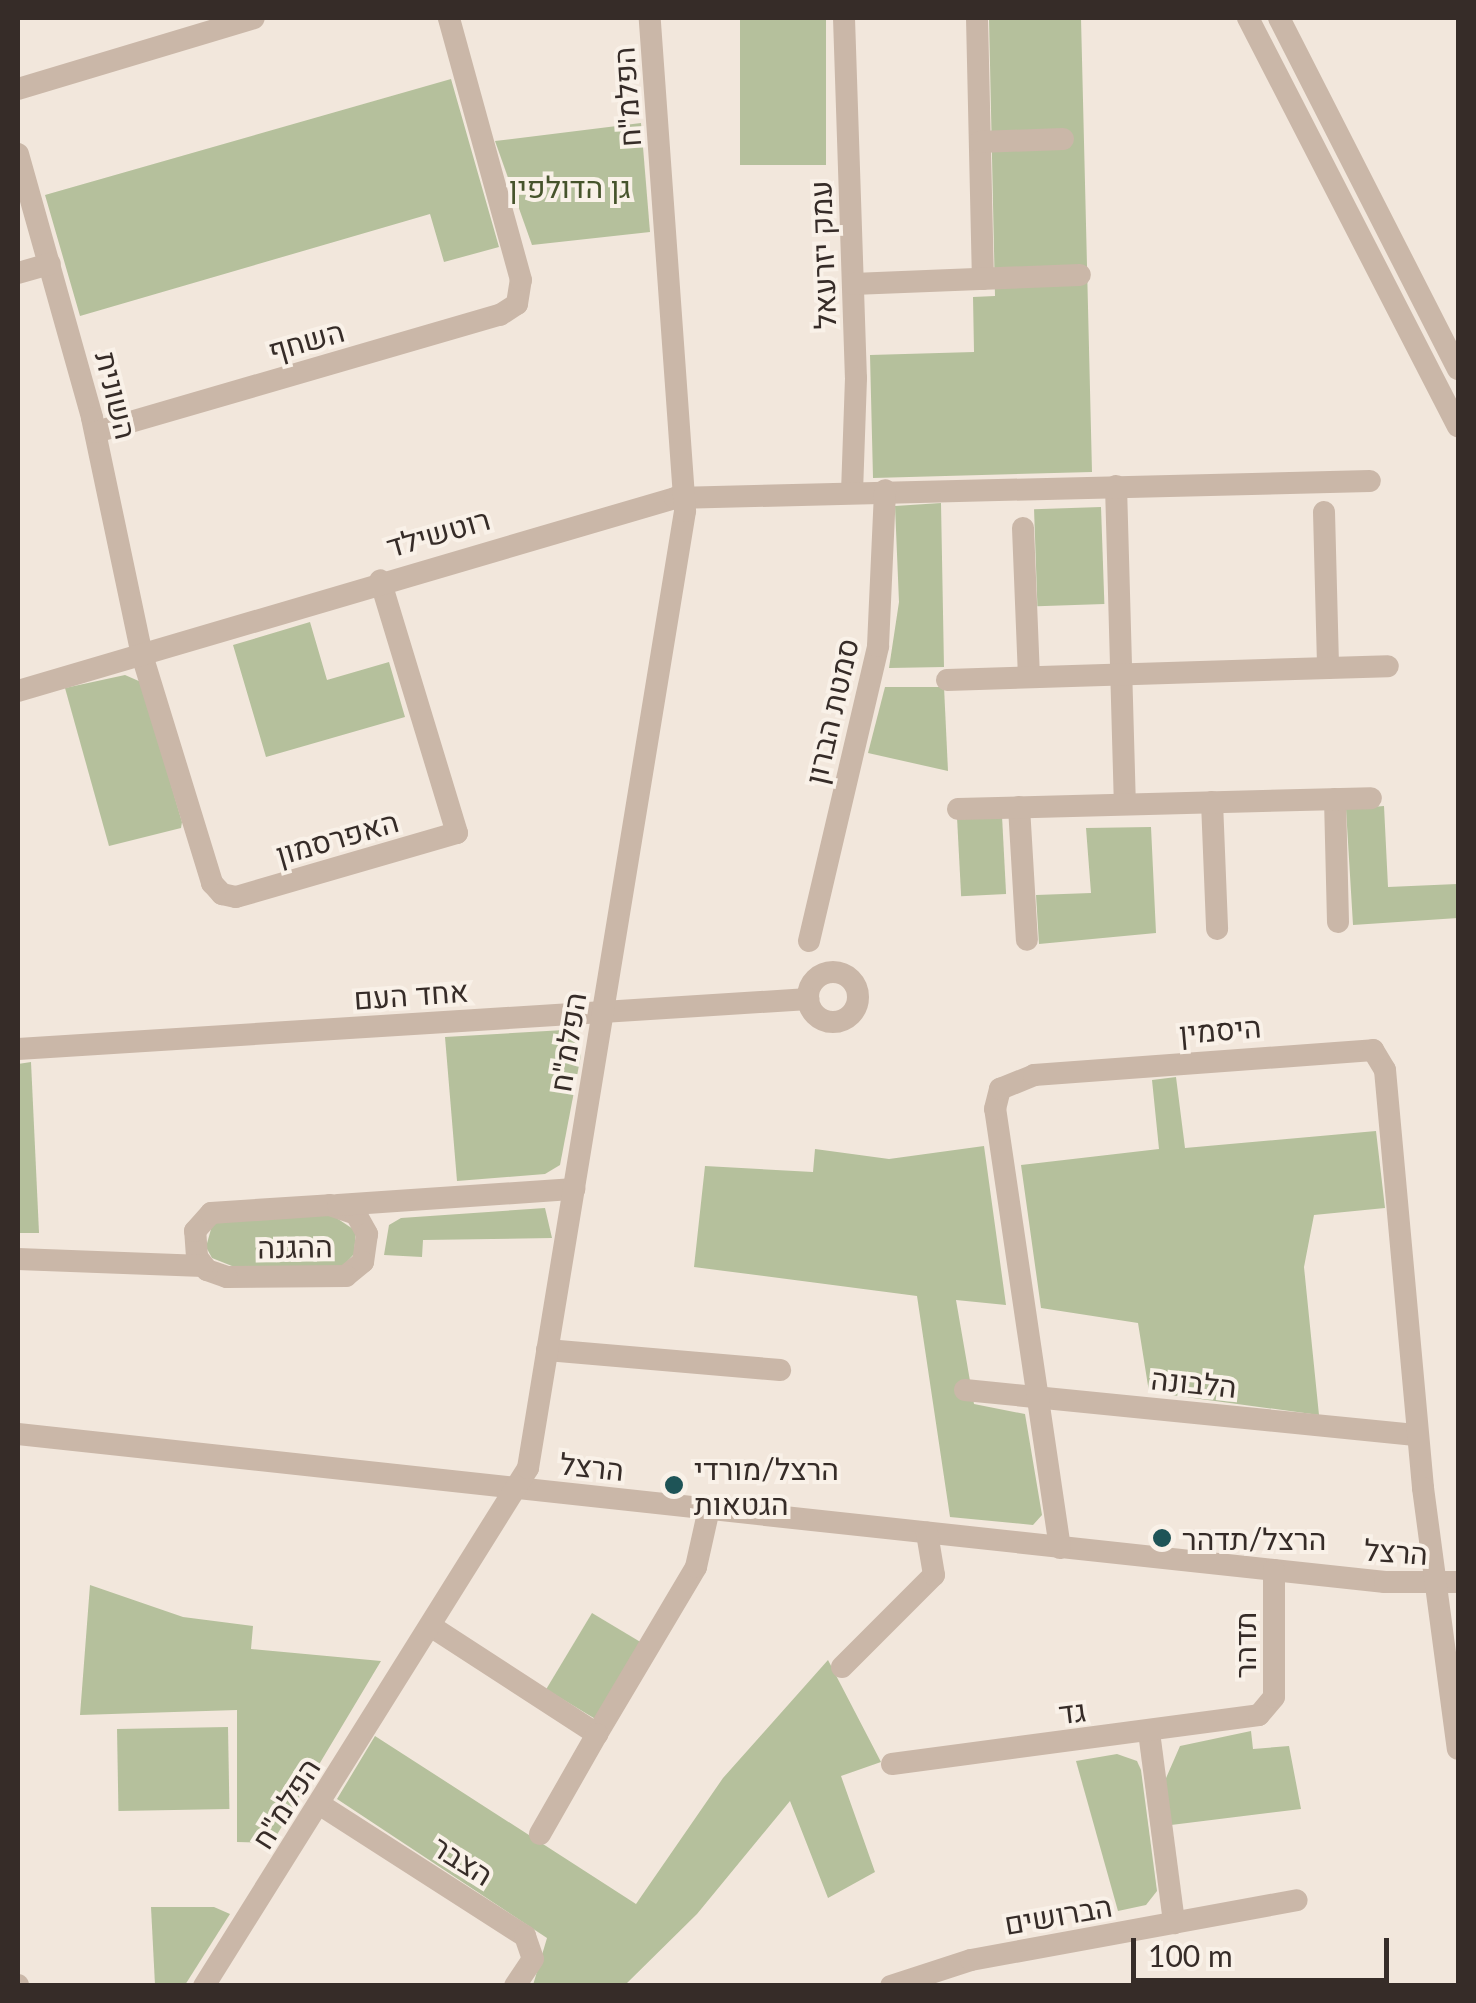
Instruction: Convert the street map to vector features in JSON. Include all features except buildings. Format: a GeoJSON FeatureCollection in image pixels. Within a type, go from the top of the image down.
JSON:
{"type":"FeatureCollection","features":[{"type":"Feature","properties":{"kind":"street"},"geometry":{"type":"LineString","coordinates":[[18,89],[254,18]]}},
{"type":"Feature","properties":{"kind":"street","name":"השחף"},"geometry":{"type":"LineString","coordinates":[[96,432],[500,315],[517,304],[522,291],[449,18]]}},
{"type":"Feature","properties":{"kind":"street","name":"הפלמ\"ח"},"geometry":{"type":"LineString","coordinates":[[204,1986],[520,1488],[548,1350],[685,496],[650,18]]}},
{"type":"Feature","properties":{"kind":"street","name":"עמק יזרעאל"},"geometry":{"type":"LineString","coordinates":[[844,18],[853,284],[852,491]]}},
{"type":"Feature","properties":{"kind":"street"},"geometry":{"type":"LineString","coordinates":[[977,18],[983,279]]}},
{"type":"Feature","properties":{"kind":"street"},"geometry":{"type":"LineString","coordinates":[[1248,18],[1458,426]]}},
{"type":"Feature","properties":{"kind":"street"},"geometry":{"type":"LineString","coordinates":[[1279,18],[1458,369]]}},
{"type":"Feature","properties":{"kind":"street"},"geometry":{"type":"LineString","coordinates":[[980,142],[1063,139]]}},
{"type":"Feature","properties":{"kind":"street","name":"השונית"},"geometry":{"type":"LineString","coordinates":[[18,154],[96,432],[142,655]]}},
{"type":"Feature","properties":{"kind":"street"},"geometry":{"type":"LineString","coordinates":[[18,273],[50,264]]}},
{"type":"Feature","properties":{"kind":"street"},"geometry":{"type":"LineString","coordinates":[[853,284],[1080,275]]}},
{"type":"Feature","properties":{"kind":"street","name":"רוטשילד"},"geometry":{"type":"LineString","coordinates":[[18,691],[380,580],[685,496],[1370,481]]}},
{"type":"Feature","properties":{"kind":"street"},"geometry":{"type":"LineString","coordinates":[[1116,486],[1125,804]]}},
{"type":"Feature","properties":{"kind":"street","name":"סמטת הברון"},"geometry":{"type":"LineString","coordinates":[[808,941],[878,646],[884,490]]}},
{"type":"Feature","properties":{"kind":"street"},"geometry":{"type":"LineString","coordinates":[[1324,512],[1328,668]]}},
{"type":"Feature","properties":{"kind":"street"},"geometry":{"type":"LineString","coordinates":[[1023,528],[1029,677]]}},
{"type":"Feature","properties":{"kind":"street","name":"האפרסמון"},"geometry":{"type":"LineString","coordinates":[[142,655],[212,883],[222,894],[236,897],[457,833],[380,580]]}},
{"type":"Feature","properties":{"kind":"street"},"geometry":{"type":"LineString","coordinates":[[948,680],[1388,666]]}},
{"type":"Feature","properties":{"kind":"street"},"geometry":{"type":"LineString","coordinates":[[958,808],[1371,798]]}},
{"type":"Feature","properties":{"kind":"street"},"geometry":{"type":"LineString","coordinates":[[1335,799],[1338,922]]}},
{"type":"Feature","properties":{"kind":"street"},"geometry":{"type":"LineString","coordinates":[[1212,802],[1217,929]]}},
{"type":"Feature","properties":{"kind":"street"},"geometry":{"type":"LineString","coordinates":[[1019,807],[1027,940]]}},
{"type":"Feature","properties":{"kind":"street","name":"אחד העם"},"geometry":{"type":"LineString","coordinates":[[18,1048],[808,999]]}},
{"type":"Feature","properties":{"kind":"street","name":"היסמין"},"geometry":{"type":"LineString","coordinates":[[1060,1548],[995,1109],[1000,1088],[1034,1075],[1361,1047],[1376,1052],[1386,1070],[1418,1435],[1448,1583],[1458,1749]]}},
{"type":"Feature","properties":{"kind":"street","name":"ההגנה"},"geometry":{"type":"LineString","coordinates":[[158,1263],[185,1248],[195,1231],[216,1212],[574,1189]]}},
{"type":"Feature","properties":{"kind":"street","name":"ההגנה"},"geometry":{"type":"LineString","coordinates":[[18,1259],[203,1266],[227,1276],[340,1278],[360,1266],[378,1212],[398,1201]]}},
{"type":"Feature","properties":{"kind":"street","name":"ההגנה"},"geometry":{"type":"LineString","coordinates":[[330,1205],[356,1214],[368,1240]]}},
{"type":"Feature","properties":{"kind":"street"},"geometry":{"type":"LineString","coordinates":[[195,1231],[203,1266]]}},
{"type":"Feature","properties":{"kind":"street"},"geometry":{"type":"LineString","coordinates":[[548,1350],[780,1370]]}},
{"type":"Feature","properties":{"kind":"street","name":"הלבונה"},"geometry":{"type":"LineString","coordinates":[[965,1390],[1418,1435]]}},
{"type":"Feature","properties":{"kind":"street","name":"הרצל"},"geometry":{"type":"LineString","coordinates":[[18,1434],[1060,1548],[1448,1583]]}},
{"type":"Feature","properties":{"kind":"street"},"geometry":{"type":"LineString","coordinates":[[540,1834],[696,1567],[709,1509]]}},
{"type":"Feature","properties":{"kind":"street"},"geometry":{"type":"LineString","coordinates":[[842,1667],[934,1576],[927,1532]]}},
{"type":"Feature","properties":{"kind":"street","name":"תדהר"},"geometry":{"type":"LineString","coordinates":[[1259,1715],[1274,1697],[1274,1570]]}},
{"type":"Feature","properties":{"kind":"street"},"geometry":{"type":"LineString","coordinates":[[432,1626],[597,1734]]}},
{"type":"Feature","properties":{"kind":"street","name":"גד"},"geometry":{"type":"LineString","coordinates":[[892,1764],[1259,1715]]}},
{"type":"Feature","properties":{"kind":"street"},"geometry":{"type":"LineString","coordinates":[[1149,1732],[1174,1923]]}},
{"type":"Feature","properties":{"kind":"street","name":"הצבר"},"geometry":{"type":"LineString","coordinates":[[319,1804],[525,1936],[534,1959],[516,1986]]}},
{"type":"Feature","properties":{"kind":"street","name":"הברושים"},"geometry":{"type":"LineString","coordinates":[[891,1986],[972,1960],[1297,1900]]}},
{"type":"Feature","properties":{"kind":"green space"},"geometry":{"type":"Polygon","coordinates":[[[740,18],[826,18],[826,165],[740,165],[740,18]]]}},
{"type":"Feature","properties":{"kind":"green space"},"geometry":{"type":"Polygon","coordinates":[[[989,18],[1081,18],[1092,472],[873,478],[870,355],[974,352],[973,297],[995,296],[989,18]]]}},
{"type":"Feature","properties":{"kind":"green space"},"geometry":{"type":"Polygon","coordinates":[[[451,79],[499,247],[444,262],[430,214],[80,316],[45,195],[451,79]]]}},
{"type":"Feature","properties":{"kind":"green space","name":"גן הדולפין"},"geometry":{"type":"Polygon","coordinates":[[[641,123],[650,232],[532,245],[495,141],[641,123]]]}},
{"type":"Feature","properties":{"kind":"green space"},"geometry":{"type":"Polygon","coordinates":[[[941,503],[944,667],[889,668],[899,602],[895,506],[941,503]]]}},
{"type":"Feature","properties":{"kind":"green space"},"geometry":{"type":"Polygon","coordinates":[[[1101,507],[1104,604],[1037,606],[1034,509],[1101,507]]]}},
{"type":"Feature","properties":{"kind":"green space"},"geometry":{"type":"Polygon","coordinates":[[[310,622],[327,680],[389,662],[405,717],[266,757],[233,645],[310,622]]]}},
{"type":"Feature","properties":{"kind":"green space"},"geometry":{"type":"Polygon","coordinates":[[[125,675],[141,682],[182,822],[181,828],[109,846],[65,688],[125,675]]]}},
{"type":"Feature","properties":{"kind":"green space"},"geometry":{"type":"Polygon","coordinates":[[[885,687],[944,687],[948,771],[868,753],[885,687]]]}},
{"type":"Feature","properties":{"kind":"green space"},"geometry":{"type":"Polygon","coordinates":[[[1384,806],[1388,887],[1457,884],[1458,918],[1353,925],[1346,809],[1384,806]]]}},
{"type":"Feature","properties":{"kind":"green space"},"geometry":{"type":"Polygon","coordinates":[[[1002,816],[1006,894],[961,896],[957,818],[1002,816]]]}},
{"type":"Feature","properties":{"kind":"green space"},"geometry":{"type":"Polygon","coordinates":[[[1151,827],[1156,933],[1039,944],[1036,895],[1091,893],[1086,828],[1151,827]]]}},
{"type":"Feature","properties":{"kind":"green space"},"geometry":{"type":"Polygon","coordinates":[[[564,1030],[580,1042],[581,1055],[560,1165],[545,1174],[457,1181],[445,1037],[564,1030]]]}},
{"type":"Feature","properties":{"kind":"green space"},"geometry":{"type":"Polygon","coordinates":[[[31,1062],[39,1233],[18,1233],[18,1064],[31,1062]]]}},
{"type":"Feature","properties":{"kind":"green space"},"geometry":{"type":"Polygon","coordinates":[[[1176,1077],[1185,1148],[1376,1131],[1385,1208],[1314,1215],[1304,1267],[1319,1415],[1149,1392],[1138,1323],[1041,1308],[1021,1165],[1159,1149],[1152,1080],[1176,1077]]]}},
{"type":"Feature","properties":{"kind":"green space"},"geometry":{"type":"Polygon","coordinates":[[[984,1146],[1006,1305],[956,1300],[974,1404],[1025,1414],[1042,1515],[1033,1525],[950,1517],[917,1296],[694,1267],[705,1166],[813,1172],[815,1149],[889,1159],[984,1146]]]}},
{"type":"Feature","properties":{"kind":"green space"},"geometry":{"type":"Polygon","coordinates":[[[545,1208],[552,1238],[423,1240],[422,1257],[384,1255],[389,1225],[401,1218],[545,1208]]]}},
{"type":"Feature","properties":{"kind":"green space"},"geometry":{"type":"Polygon","coordinates":[[[332,1215],[356,1231],[354,1254],[343,1266],[232,1266],[212,1258],[206,1247],[213,1222],[332,1215]]]}},
{"type":"Feature","properties":{"kind":"green space"},"geometry":{"type":"Polygon","coordinates":[[[90,1585],[183,1617],[253,1626],[251,1649],[381,1661],[272,1843],[237,1842],[237,1710],[80,1715],[90,1585]]]}},
{"type":"Feature","properties":{"kind":"green space"},"geometry":{"type":"Polygon","coordinates":[[[592,1613],[641,1642],[595,1719],[546,1689],[592,1613]]]}},
{"type":"Feature","properties":{"kind":"green space"},"geometry":{"type":"Polygon","coordinates":[[[828,1660],[881,1762],[841,1776],[875,1872],[828,1898],[790,1801],[697,1914],[625,1985],[533,1985],[547,1938],[337,1799],[375,1736],[636,1904],[723,1778],[828,1660]]]}},
{"type":"Feature","properties":{"kind":"green space"},"geometry":{"type":"Polygon","coordinates":[[[228,1727],[229,1809],[118,1811],[117,1729],[228,1727]]]}},
{"type":"Feature","properties":{"kind":"green space"},"geometry":{"type":"Polygon","coordinates":[[[1251,1731],[1253,1749],[1289,1746],[1301,1809],[1171,1825],[1163,1785],[1180,1746],[1251,1731]]]}},
{"type":"Feature","properties":{"kind":"green space"},"geometry":{"type":"Polygon","coordinates":[[[1117,1754],[1137,1761],[1141,1770],[1157,1891],[1146,1905],[1118,1911],[1076,1761],[1117,1754]]]}},
{"type":"Feature","properties":{"kind":"green space"},"geometry":{"type":"Polygon","coordinates":[[[151,1907],[214,1907],[230,1914],[185,1985],[155,1985],[151,1907]]]}},
{"type":"Feature","properties":{"kind":"place","name":"הרצל/מורדי הגטאות"},"geometry":{"type":"Point","coordinates":[674,1485]}},
{"type":"Feature","properties":{"kind":"place","name":"הרצל/תדהר"},"geometry":{"type":"Point","coordinates":[1162,1538]}}]}
